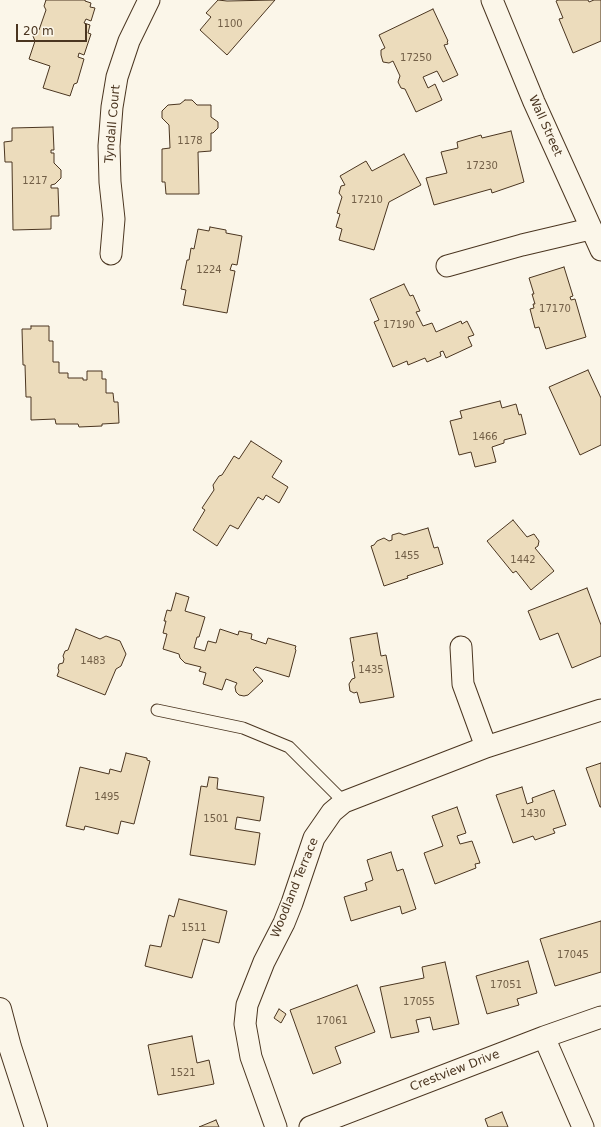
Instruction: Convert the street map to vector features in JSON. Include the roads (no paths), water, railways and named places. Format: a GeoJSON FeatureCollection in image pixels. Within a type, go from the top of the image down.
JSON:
{"type":"FeatureCollection","features":[{"type":"Feature","properties":{"kind":"main road"},"geometry":{"type":"LineString","coordinates":[[0,1009],[10,1047],[36,1127]]}},
{"type":"Feature","properties":{"kind":"street","name":"Tyndall Court"},"geometry":{"type":"LineString","coordinates":[[111,254],[114,219],[110,182],[109,146],[112,107],[117,77],[129,41],[149,0]]}},
{"type":"Feature","properties":{"kind":"street","name":"Wall Street"},"geometry":{"type":"LineString","coordinates":[[492,0],[534,102],[590,229],[601,250]]}},
{"type":"Feature","properties":{"kind":"street"},"geometry":{"type":"LineString","coordinates":[[446,266],[590,229]]}},
{"type":"Feature","properties":{"kind":"street"},"geometry":{"type":"LineString","coordinates":[[461,647],[463,684],[486,747]]}},
{"type":"Feature","properties":{"kind":"street","name":"Woodland Terrace"},"geometry":{"type":"LineString","coordinates":[[276,1127],[252,1057],[245,1024],[247,1005],[264,962],[284,923],[314,838],[332,812],[344,802],[486,747],[601,710]]}},
{"type":"Feature","properties":{"kind":"street","name":"Crestview Drive"},"geometry":{"type":"LineString","coordinates":[[310,1127],[544,1037],[601,1017]]}},
{"type":"Feature","properties":{"kind":"street"},"geometry":{"type":"LineString","coordinates":[[544,1037],[583,1127]]}},
{"type":"Feature","properties":{"kind":"lane"},"geometry":{"type":"LineString","coordinates":[[157,710],[243,728],[288,748],[344,802]]}}]}
